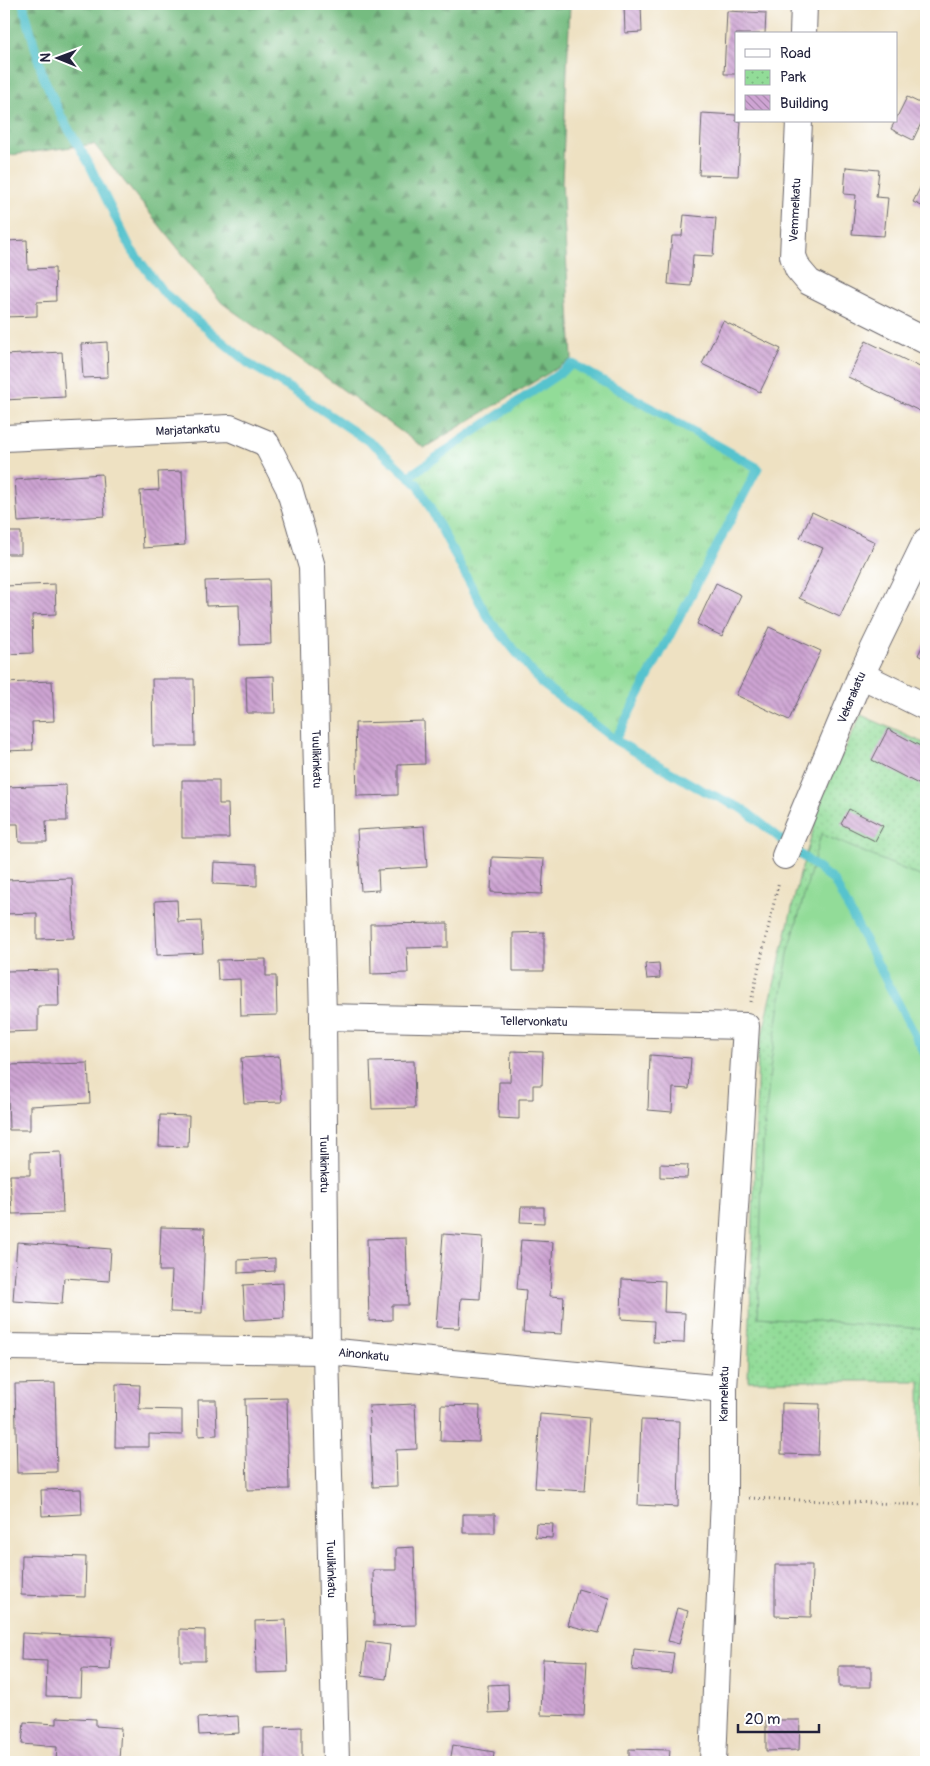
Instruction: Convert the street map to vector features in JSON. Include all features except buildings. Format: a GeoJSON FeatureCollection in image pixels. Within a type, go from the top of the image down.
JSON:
{"type":"FeatureCollection","features":[{"type":"Feature","properties":{"kind":"street"},"geometry":{"type":"LineString","coordinates":[[803,32],[804,4]]}},
{"type":"Feature","properties":{"kind":"street","name":"Vemmelkatu"},"geometry":{"type":"LineString","coordinates":[[799,122],[793,256],[798,268],[809,282],[926,341]]}},
{"type":"Feature","properties":{"kind":"street","name":"Marjatankatu"},"geometry":{"type":"LineString","coordinates":[[4,438],[230,428],[266,443],[289,488],[312,567]]}},
{"type":"Feature","properties":{"kind":"street","name":"Vekarakatu"},"geometry":{"type":"LineString","coordinates":[[785,856],[861,675],[926,541]]}},
{"type":"Feature","properties":{"kind":"street","name":"Tuulikinkatu"},"geometry":{"type":"LineString","coordinates":[[312,567],[323,1017],[326,1351],[336,1762]]}},
{"type":"Feature","properties":{"kind":"street"},"geometry":{"type":"LineString","coordinates":[[861,675],[926,707]]}},
{"type":"Feature","properties":{"kind":"street","name":"Tellervonkatu"},"geometry":{"type":"LineString","coordinates":[[323,1017],[746,1026]]}},
{"type":"Feature","properties":{"kind":"street","name":"Kannelkatu"},"geometry":{"type":"LineString","coordinates":[[713,1762],[724,1497],[724,1389],[746,1026]]}},
{"type":"Feature","properties":{"kind":"street","name":"Ainonkatu"},"geometry":{"type":"LineString","coordinates":[[4,1347],[326,1351],[724,1389]]}},
{"type":"Feature","properties":{"kind":"path"},"geometry":{"type":"LineString","coordinates":[[746,1026],[785,856]]}},
{"type":"Feature","properties":{"kind":"path"},"geometry":{"type":"LineString","coordinates":[[724,1497],[926,1505]]}},
{"type":"Feature","properties":{"kind":"green space"},"geometry":{"type":"Polygon","coordinates":[[[4,4],[570,4],[562,182],[572,359],[424,448],[222,303],[94,144],[4,156],[4,4]]]}},
{"type":"Feature","properties":{"kind":"green space"},"geometry":{"type":"Polygon","coordinates":[[[573,364],[758,468],[615,740],[541,683],[503,639],[475,596],[418,485],[409,476],[573,364]]]}},
{"type":"Feature","properties":{"kind":"green space"},"geometry":{"type":"Polygon","coordinates":[[[861,715],[926,744],[926,1496],[921,1496],[920,1381],[748,1381],[758,1053],[799,878],[824,793],[861,715]]]}},
{"type":"Feature","properties":{"kind":"green space"},"geometry":{"type":"Polygon","coordinates":[[[821,834],[920,876],[926,884],[926,1329],[758,1317],[763,1144],[771,1061],[788,954],[821,834]]]}},
{"type":"Feature","properties":{"kind":"waterway"},"geometry":{"type":"LineString","coordinates":[[23,4],[43,76],[62,118],[88,162],[131,249],[163,292],[249,364],[291,389],[377,447],[418,485],[488,618],[541,683],[615,740],[698,788],[743,809],[834,881],[926,1056]]}},
{"type":"Feature","properties":{"kind":"waterway"},"geometry":{"type":"LineString","coordinates":[[409,476],[573,364],[758,468],[615,740]]}}]}
